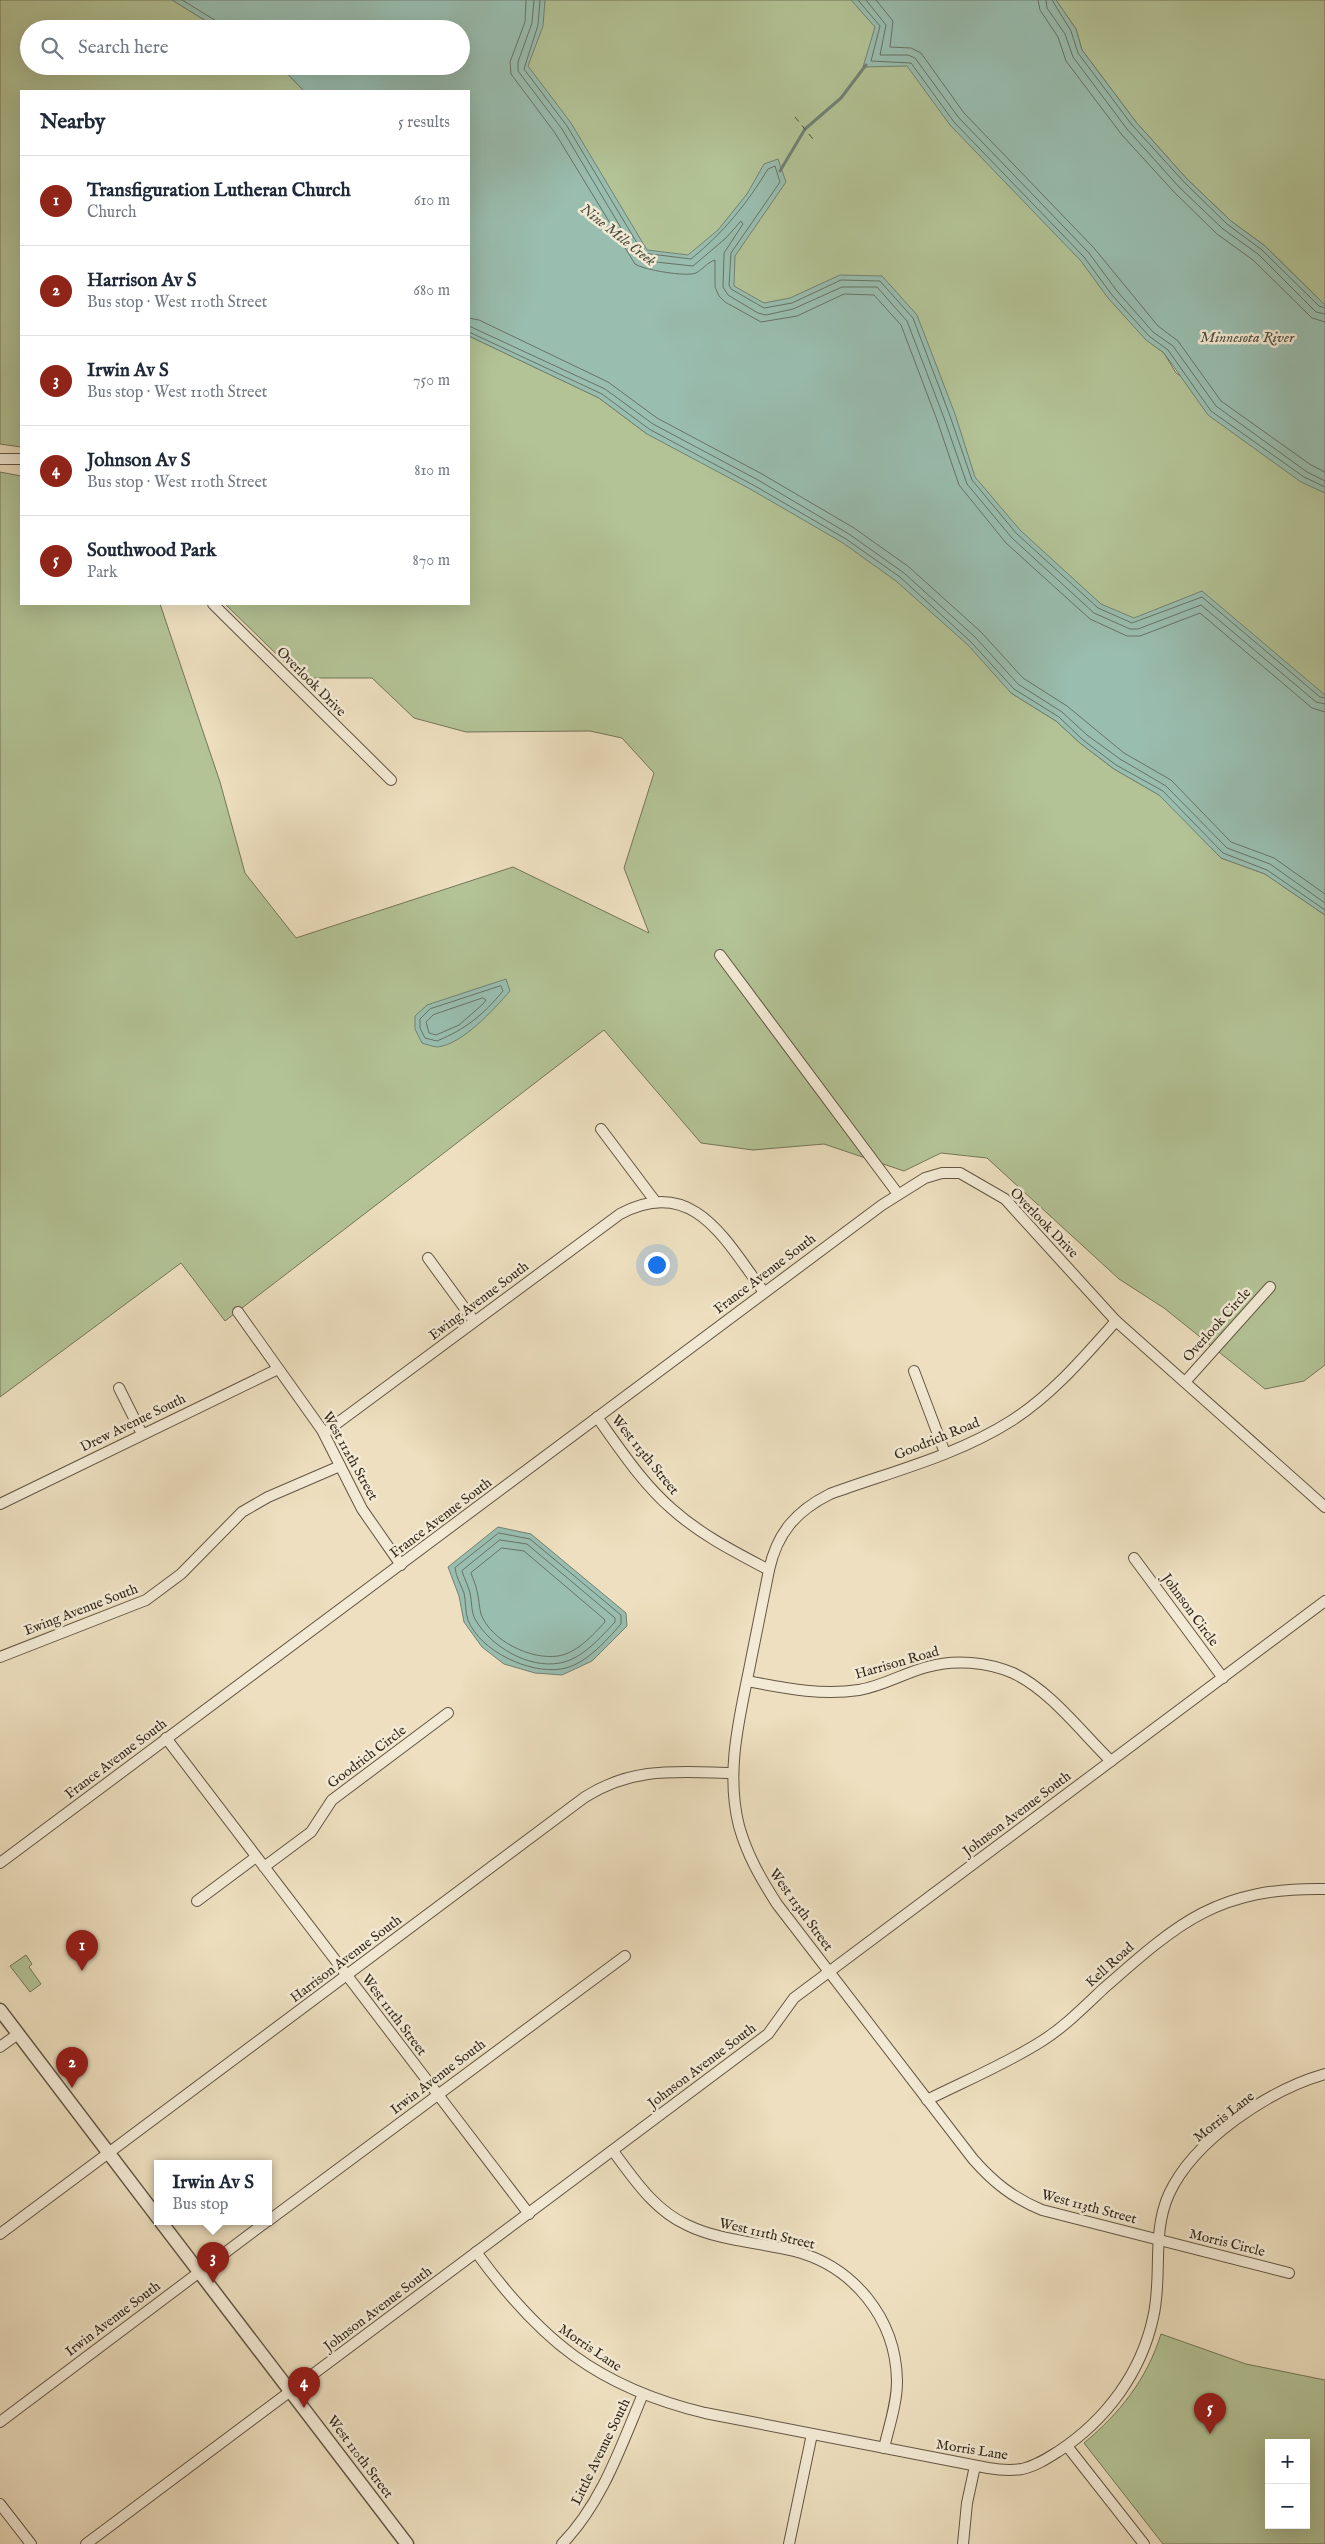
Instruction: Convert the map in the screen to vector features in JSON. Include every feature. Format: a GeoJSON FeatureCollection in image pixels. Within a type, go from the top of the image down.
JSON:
{"type":"FeatureCollection","features":[{"type":"Feature","properties":{"kind":"street"},"geometry":{"type":"LineString","coordinates":[[0,459],[20,459]]}},
{"type":"Feature","properties":{"kind":"street","name":"Overlook Drive"},"geometry":{"type":"LineString","coordinates":[[213,605],[391,780]]}},
{"type":"Feature","properties":{"kind":"street"},"geometry":{"type":"LineString","coordinates":[[720,955],[898,1194]]}},
{"type":"Feature","properties":{"kind":"street"},"geometry":{"type":"LineString","coordinates":[[601,1129],[655,1201],[671,1202],[688,1207],[704,1216],[716,1228],[764,1292]]}},
{"type":"Feature","properties":{"kind":"street","name":"Overlook Drive"},"geometry":{"type":"LineString","coordinates":[[898,1194],[926,1178],[942,1173],[960,1173],[980,1183],[1005,1200],[1024,1218],[1116,1321],[1325,1507]]}},
{"type":"Feature","properties":{"kind":"street","name":"France Avenue South"},"geometry":{"type":"LineString","coordinates":[[0,1863],[898,1194]]}},
{"type":"Feature","properties":{"kind":"street","name":"Ewing Avenue South"},"geometry":{"type":"LineString","coordinates":[[324,1433],[620,1214],[636,1205],[655,1201]]}},
{"type":"Feature","properties":{"kind":"street"},"geometry":{"type":"LineString","coordinates":[[428,1258],[474,1321]]}},
{"type":"Feature","properties":{"kind":"street","name":"Overlook Circle"},"geometry":{"type":"LineString","coordinates":[[1185,1382],[1270,1287]]}},
{"type":"Feature","properties":{"kind":"street","name":"West 112th Street"},"geometry":{"type":"LineString","coordinates":[[238,1312],[324,1433],[362,1509],[401,1565]]}},
{"type":"Feature","properties":{"kind":"street","name":"Goodrich Road"},"geometry":{"type":"LineString","coordinates":[[769,1570],[773,1550],[783,1531],[796,1516],[812,1503],[830,1494],[945,1453],[985,1436],[1012,1421],[1073,1369],[1116,1321]]}},
{"type":"Feature","properties":{"kind":"street","name":"Drew Avenue South"},"geometry":{"type":"LineString","coordinates":[[0,1504],[278,1369]]}},
{"type":"Feature","properties":{"kind":"street"},"geometry":{"type":"LineString","coordinates":[[914,1371],[945,1453]]}},
{"type":"Feature","properties":{"kind":"street"},"geometry":{"type":"LineString","coordinates":[[119,1388],[142,1434]]}},
{"type":"Feature","properties":{"kind":"street","name":"West 113th Street"},"geometry":{"type":"LineString","coordinates":[[597,1417],[630,1462],[671,1509],[723,1546],[769,1570],[736,1736],[733,1773],[739,1824],[748,1853],[761,1880],[777,1904],[987,2175],[1022,2202],[1062,2216],[1158,2239]]}},
{"type":"Feature","properties":{"kind":"street","name":"Ewing Avenue South"},"geometry":{"type":"LineString","coordinates":[[0,1657],[146,1600],[181,1574],[242,1512],[268,1497],[340,1466]]}},
{"type":"Feature","properties":{"kind":"street","name":"Johnson Circle"},"geometry":{"type":"LineString","coordinates":[[1134,1558],[1223,1678]]}},
{"type":"Feature","properties":{"kind":"street","name":"Johnson Avenue South"},"geometry":{"type":"LineString","coordinates":[[86,2544],[768,2034],[794,1998],[1325,1601]]}},
{"type":"Feature","properties":{"kind":"street","name":"Harrison Road"},"geometry":{"type":"LineString","coordinates":[[746,1681],[809,1692],[834,1692],[876,1686],[928,1666],[949,1663],[992,1666],[1032,1684],[1111,1761]]}},
{"type":"Feature","properties":{"kind":"street","name":"Goodrich Circle"},"geometry":{"type":"LineString","coordinates":[[264,1868],[311,1832],[332,1800],[448,1713]]}},
{"type":"Feature","properties":{"kind":"street","name":"West 111th Street"},"geometry":{"type":"LineString","coordinates":[[166,1738],[529,2214]]}},
{"type":"Feature","properties":{"kind":"street","name":"Harrison Avenue South"},"geometry":{"type":"LineString","coordinates":[[0,2234],[346,1975],[603,1786],[642,1773],[733,1773]]}},
{"type":"Feature","properties":{"kind":"street"},"geometry":{"type":"LineString","coordinates":[[197,1901],[256,1857]]}},
{"type":"Feature","properties":{"kind":"street","name":"Kell Road"},"geometry":{"type":"LineString","coordinates":[[927,2100],[1042,2041],[1064,2024],[1151,1946],[1201,1912],[1258,1892],[1289,1888],[1325,1889]]}},
{"type":"Feature","properties":{"kind":"street","name":"Irwin Avenue South"},"geometry":{"type":"LineString","coordinates":[[272,2217],[625,1956]]}},
{"type":"Feature","properties":{"kind":"street"},"geometry":{"type":"LineString","coordinates":[[0,2010],[154,2213]]}},
{"type":"Feature","properties":{"kind":"street"},"geometry":{"type":"LineString","coordinates":[[0,2047],[18,2034]]}},
{"type":"Feature","properties":{"kind":"street","name":"Morris Lane"},"geometry":{"type":"LineString","coordinates":[[476,2252],[520,2309],[546,2334],[574,2357],[604,2376],[643,2394],[670,2404],[705,2413],[975,2466],[1006,2471],[1023,2469],[1040,2463],[1067,2446],[1100,2417],[1118,2396],[1146,2345],[1154,2316],[1158,2288],[1158,2239],[1169,2195],[1179,2176],[1193,2159],[1220,2133],[1250,2110],[1283,2092],[1325,2074]]}},
{"type":"Feature","properties":{"kind":"street","name":"West 111th Street"},"geometry":{"type":"LineString","coordinates":[[612,2150],[649,2198],[685,2225],[706,2234],[794,2251],[816,2258],[853,2282],[869,2298],[890,2337],[895,2359],[897,2381],[895,2404],[884,2448]]}},
{"type":"Feature","properties":{"kind":"street","name":"West 110th Street"},"geometry":{"type":"LineString","coordinates":[[163,2225],[407,2544]]}},
{"type":"Feature","properties":{"kind":"street","name":"Irwin Avenue South"},"geometry":{"type":"LineString","coordinates":[[0,2422],[262,2225]]}},
{"type":"Feature","properties":{"kind":"street","name":"Morris Circle"},"geometry":{"type":"LineString","coordinates":[[1158,2239],[1289,2273]]}},
{"type":"Feature","properties":{"kind":"street","name":"Little Avenue South"},"geometry":{"type":"LineString","coordinates":[[562,2544],[585,2516],[600,2492],[643,2394]]}},
{"type":"Feature","properties":{"kind":"street"},"geometry":{"type":"LineString","coordinates":[[789,2544],[812,2434]]}},
{"type":"Feature","properties":{"kind":"street"},"geometry":{"type":"LineString","coordinates":[[1067,2446],[1144,2544]]}},
{"type":"Feature","properties":{"kind":"street"},"geometry":{"type":"LineString","coordinates":[[962,2544],[967,2503],[975,2466]]}},
{"type":"Feature","properties":{"kind":"street"},"geometry":{"type":"LineString","coordinates":[[0,2504],[30,2544]]}},
{"type":"Feature","properties":{"kind":"shaded area"},"geometry":{"type":"Polygon","coordinates":[[[0,0],[172,0],[204,20],[20,20],[20,75],[289,75],[303,90],[20,90],[20,447],[0,444],[0,0]]]}},
{"type":"Feature","properties":{"kind":"shaded area"},"geometry":{"type":"Polygon","coordinates":[[[515,0],[895,0],[1153,345],[1164,353],[1176,373],[1325,469],[1325,854],[1011,693],[1056,721],[1080,743],[1114,769],[1166,799],[1221,858],[1265,874],[1325,915],[1325,1365],[1304,1381],[1265,1389],[1164,1308],[1119,1279],[987,1158],[941,1153],[904,1171],[824,1144],[753,1150],[701,1143],[604,1030],[225,1321],[181,1263],[0,1397],[0,472],[20,476],[20,605],[160,605],[220,782],[245,873],[296,938],[513,867],[649,933],[624,868],[654,773],[622,738],[590,731],[466,732],[414,718],[372,678],[301,678],[226,605],[470,605],[470,336],[599,398],[647,434],[470,207],[470,90],[464,75],[470,75],[470,55],[515,0]]]}},
{"type":"Feature","properties":{"kind":"shaded area"},"geometry":{"type":"Polygon","coordinates":[[[1056,0],[1325,0],[1325,305],[1265,246],[1231,221],[1187,179],[1136,122],[1082,50],[1076,29],[1056,0]]]}},
{"type":"Feature","properties":{"kind":"shaded area"},"geometry":{"type":"Polygon","coordinates":[[[26,1955],[32,1964],[29,1967],[41,1984],[30,1992],[10,1966],[26,1955]]]}},
{"type":"Feature","properties":{"kind":"shaded area"},"geometry":{"type":"Polygon","coordinates":[[[1161,2334],[1246,2364],[1325,2380],[1325,2544],[1163,2544],[1084,2443],[1109,2420],[1131,2394],[1148,2366],[1161,2334]]]}},
{"type":"Feature","properties":{"kind":"water"},"geometry":{"type":"Polygon","coordinates":[[[172,0],[545,0],[543,26],[528,66],[571,123],[647,250],[688,255],[718,230],[747,194],[764,164],[778,159],[786,182],[735,256],[734,286],[764,303],[790,298],[840,275],[882,276],[917,315],[955,414],[975,477],[1020,530],[1101,604],[1134,618],[1202,591],[1325,695],[1325,915],[1265,874],[1221,858],[1159,795],[1114,769],[1080,743],[1056,721],[1011,693],[968,645],[896,581],[843,543],[752,490],[647,434],[599,398],[470,336],[470,90],[303,90],[289,75],[470,75],[470,20],[204,20],[172,0]]]}},
{"type":"Feature","properties":{"kind":"water","name":"Minnesota River"},"geometry":{"type":"Polygon","coordinates":[[[851,0],[1056,0],[1076,29],[1082,50],[1136,122],[1187,179],[1231,221],[1265,246],[1325,305],[1325,493],[1301,482],[1208,415],[1164,353],[1146,340],[1108,298],[1081,261],[950,125],[907,66],[863,67],[875,27],[851,0]]]}},
{"type":"Feature","properties":{"kind":"water"},"geometry":{"type":"Polygon","coordinates":[[[506,979],[510,991],[468,1033],[448,1044],[438,1047],[422,1043],[415,1029],[415,1016],[427,1005],[506,979]]]}},
{"type":"Feature","properties":{"kind":"water"},"geometry":{"type":"Polygon","coordinates":[[[498,1527],[531,1534],[626,1613],[627,1626],[592,1661],[562,1675],[535,1673],[504,1664],[482,1647],[464,1622],[459,1596],[448,1567],[498,1527]]]}},
{"type":"Feature","properties":{"kind":"waterway","name":"Nine Mile Creek"},"geometry":{"type":"LineString","coordinates":[[780,171],[805,129],[841,98],[866,65]]}},
{"type":"Feature","properties":{"kind":"ferry route"},"geometry":{"type":"LineString","coordinates":[[795,117],[813,139]]}},
{"type":"Feature","properties":{"kind":"place","name":"Transfiguration Lutheran Church"},"geometry":{"type":"Point","coordinates":[82,1971]}},
{"type":"Feature","properties":{"kind":"place","name":"Harrison Av S"},"geometry":{"type":"Point","coordinates":[72,2088]}},
{"type":"Feature","properties":{"kind":"place","name":"Irwin Av S"},"geometry":{"type":"Point","coordinates":[213,2283]}},
{"type":"Feature","properties":{"kind":"place","name":"Johnson Av S"},"geometry":{"type":"Point","coordinates":[304,2408]}},
{"type":"Feature","properties":{"kind":"place","name":"Southwood Park"},"geometry":{"type":"Point","coordinates":[1210,2434]}}]}
